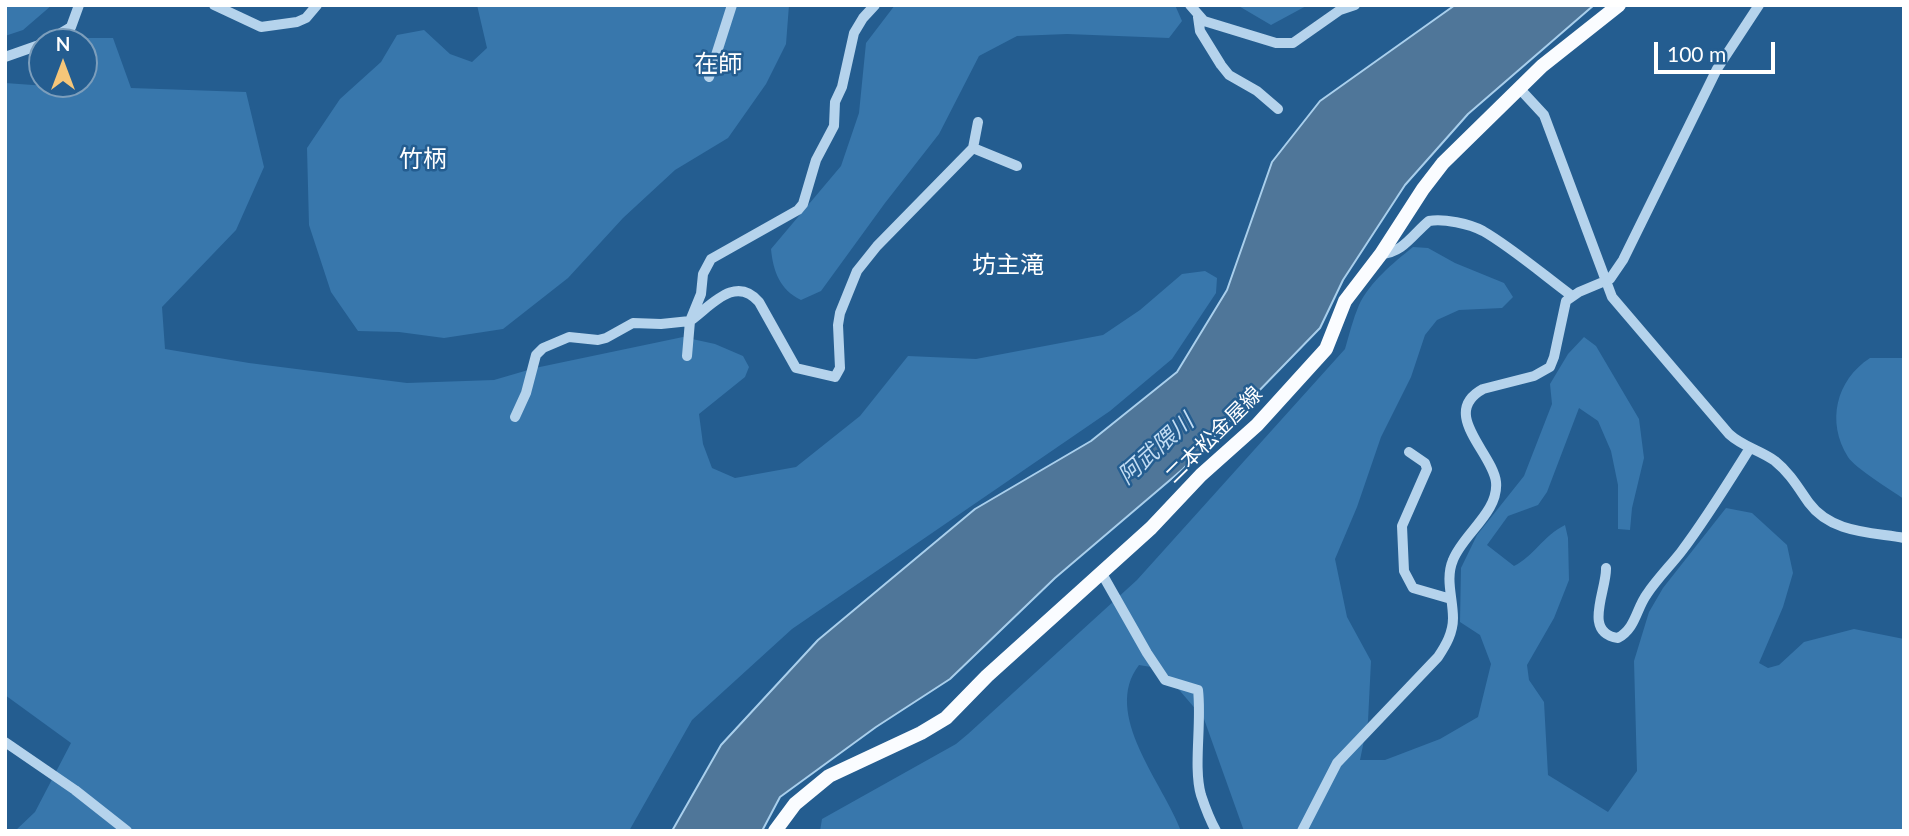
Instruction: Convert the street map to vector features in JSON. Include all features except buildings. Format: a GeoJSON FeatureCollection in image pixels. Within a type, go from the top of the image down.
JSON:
{"type":"FeatureCollection","features":[{"type":"Feature","properties":{"kind":"main road","name":"二本松金屋線"},"geometry":{"type":"LineString","coordinates":[[775,831],[795,804],[829,776],[921,733],[946,718],[987,676],[1151,528],[1201,475],[1257,425],[1326,349],[1345,300],[1381,254],[1443,163],[1542,66],[1619,5]]}},
{"type":"Feature","properties":{"kind":"street"},"geometry":{"type":"LineString","coordinates":[[69,28],[79,5]]}},
{"type":"Feature","properties":{"kind":"street"},"geometry":{"type":"LineString","coordinates":[[214,5],[261,27],[306,18],[317,5]]}},
{"type":"Feature","properties":{"kind":"street"},"geometry":{"type":"LineString","coordinates":[[709,77],[732,5]]}},
{"type":"Feature","properties":{"kind":"street"},"geometry":{"type":"LineString","coordinates":[[687,356],[690,321],[701,294],[702,274],[711,259],[789,216],[803,204],[816,160],[834,126],[835,102],[842,87],[854,33],[875,5]]}},
{"type":"Feature","properties":{"kind":"street"},"geometry":{"type":"LineString","coordinates":[[1190,5],[1203,21],[1276,43],[1293,43],[1339,10],[1355,5]]}},
{"type":"Feature","properties":{"kind":"street"},"geometry":{"type":"LineString","coordinates":[[1302,831],[1338,763],[1445,647],[1452,627],[1449,574],[1452,561],[1458,547],[1491,505],[1496,489],[1493,472],[1470,430],[1467,415],[1469,402],[1483,389],[1534,376],[1550,367],[1566,301],[1610,279],[1623,260],[1717,69],[1759,5]]}},
{"type":"Feature","properties":{"kind":"street"},"geometry":{"type":"LineString","coordinates":[[1198,17],[1200,31],[1229,75],[1269,99],[1278,109]]}},
{"type":"Feature","properties":{"kind":"street"},"geometry":{"type":"LineString","coordinates":[[5,57],[28,49]]}},
{"type":"Feature","properties":{"kind":"street"},"geometry":{"type":"LineString","coordinates":[[1519,88],[1544,116],[1605,282],[1620,308],[1729,434],[1780,466],[1821,516],[1848,528],[1904,538]]}},
{"type":"Feature","properties":{"kind":"street"},"geometry":{"type":"LineString","coordinates":[[515,417],[526,393],[536,355],[544,348],[569,337],[598,340],[606,338],[633,323],[690,321],[718,297],[742,291],[752,295],[796,368],[835,377],[840,368],[840,313],[857,271],[877,246],[973,148],[978,122]]}},
{"type":"Feature","properties":{"kind":"street"},"geometry":{"type":"LineString","coordinates":[[973,148],[1017,166]]}},
{"type":"Feature","properties":{"kind":"street"},"geometry":{"type":"LineString","coordinates":[[1381,254],[1390,254],[1401,248],[1429,222],[1435,220],[1481,229],[1572,296]]}},
{"type":"Feature","properties":{"kind":"street"},"geometry":{"type":"LineString","coordinates":[[1606,568],[1598,618],[1604,632],[1618,638],[1632,626],[1640,604],[1688,542],[1750,448]]}},
{"type":"Feature","properties":{"kind":"street"},"geometry":{"type":"LineString","coordinates":[[1409,452],[1425,463],[1427,469],[1404,518],[1404,571],[1413,588],[1451,599]]}},
{"type":"Feature","properties":{"kind":"street"},"geometry":{"type":"LineString","coordinates":[[1101,572],[1165,680],[1198,690],[1201,713],[1198,777],[1201,794],[1216,831]]}},
{"type":"Feature","properties":{"kind":"street"},"geometry":{"type":"LineString","coordinates":[[5,742],[75,790],[110,825],[127,831]]}},
{"type":"Feature","properties":{"kind":"shaded area"},"geometry":{"type":"Polygon","coordinates":[[[5,5],[52,5],[23,30],[5,36],[5,5]]]}},
{"type":"Feature","properties":{"kind":"shaded area"},"geometry":{"type":"Polygon","coordinates":[[[477,5],[789,5],[786,44],[766,84],[728,138],[675,170],[623,218],[568,278],[503,329],[444,338],[399,332],[358,331],[331,292],[309,225],[307,148],[340,99],[381,62],[397,35],[424,30],[450,54],[472,62],[487,48],[477,5]]]}},
{"type":"Feature","properties":{"kind":"shaded area"},"geometry":{"type":"Polygon","coordinates":[[[895,5],[1175,5],[1182,21],[1169,38],[1067,34],[1017,36],[979,56],[939,134],[821,291],[801,300],[788,291],[779,279],[771,249],[841,166],[859,113],[866,43],[895,5]]]}},
{"type":"Feature","properties":{"kind":"shaded area"},"geometry":{"type":"Polygon","coordinates":[[[1237,5],[1308,5],[1271,25],[1237,5]]]}},
{"type":"Feature","properties":{"kind":"shaded area"},"geometry":{"type":"Polygon","coordinates":[[[98,38],[113,38],[131,88],[246,92],[264,167],[236,230],[162,307],[165,349],[249,363],[407,383],[494,380],[535,368],[683,337],[715,344],[743,356],[749,367],[745,377],[699,414],[703,444],[712,468],[735,478],[796,467],[860,416],[908,356],[976,359],[1103,335],[1140,310],[1182,274],[1205,271],[1217,278],[1216,293],[1172,359],[1110,411],[792,629],[692,720],[629,831],[15,831],[35,812],[71,743],[5,695],[5,83],[28,85],[28,98],[98,98],[98,38]]]}},
{"type":"Feature","properties":{"kind":"shaded area"},"geometry":{"type":"Polygon","coordinates":[[[1413,247],[1428,248],[1455,263],[1504,283],[1513,297],[1502,308],[1459,310],[1437,320],[1425,335],[1411,377],[1381,437],[1357,507],[1335,559],[1347,617],[1371,661],[1368,721],[1360,760],[1385,760],[1440,739],[1478,717],[1491,664],[1480,635],[1460,622],[1461,568],[1477,535],[1524,476],[1552,404],[1550,384],[1568,354],[1584,337],[1596,346],[1639,419],[1644,458],[1632,508],[1630,530],[1618,529],[1618,485],[1611,451],[1598,421],[1579,408],[1547,492],[1538,505],[1508,516],[1487,545],[1514,566],[1565,525],[1569,580],[1554,618],[1527,665],[1529,680],[1544,702],[1548,775],[1608,812],[1637,771],[1634,661],[1649,612],[1663,588],[1726,508],[1752,513],[1787,545],[1793,573],[1783,607],[1759,663],[1768,668],[1779,665],[1804,642],[1854,629],[1904,639],[1904,831],[1244,831],[1204,719],[1169,678],[1151,667],[1139,665],[1129,684],[1127,705],[1131,727],[1139,749],[1181,831],[820,831],[822,819],[956,744],[1137,580],[1345,349],[1359,305],[1369,288],[1413,247]]]}},
{"type":"Feature","properties":{"kind":"shaded area"},"geometry":{"type":"Polygon","coordinates":[[[1870,358],[1904,358],[1904,499],[1852,462],[1841,444],[1837,430],[1836,416],[1842,390],[1858,367],[1870,358]]]}},
{"type":"Feature","properties":{"kind":"water","name":"阿武隈川"},"geometry":{"type":"Polygon","coordinates":[[[1455,5],[1594,5],[1468,114],[1405,185],[1343,280],[1320,328],[1183,469],[1055,578],[950,679],[876,727],[780,797],[762,831],[672,831],[721,745],[818,640],[975,509],[1091,441],[1177,372],[1227,290],[1272,162],[1320,101],[1455,5]]]}},
{"type":"Feature","properties":{"kind":"district","name":"在師"},"geometry":{"type":"Point","coordinates":[718,64]}},
{"type":"Feature","properties":{"kind":"district","name":"竹柄"},"geometry":{"type":"Point","coordinates":[423,159]}},
{"type":"Feature","properties":{"kind":"district","name":"坊主滝"},"geometry":{"type":"Point","coordinates":[1008,265]}}]}
